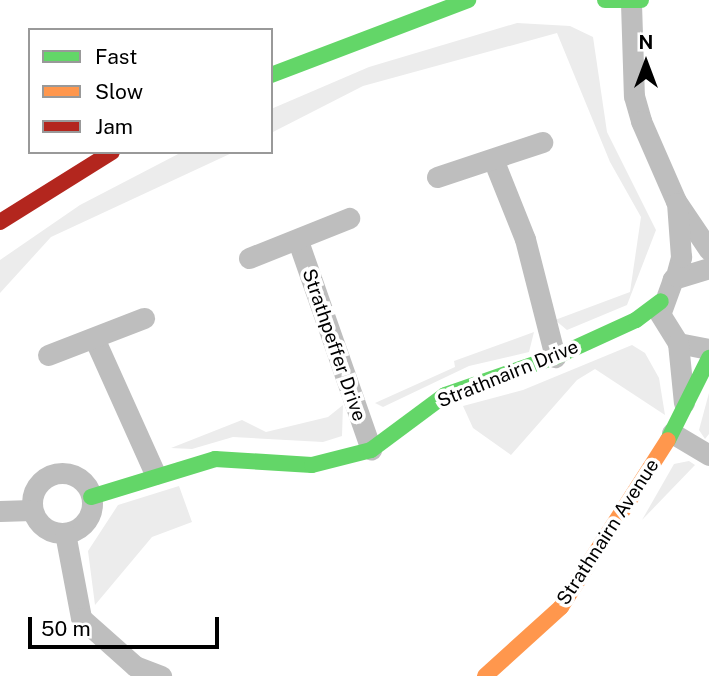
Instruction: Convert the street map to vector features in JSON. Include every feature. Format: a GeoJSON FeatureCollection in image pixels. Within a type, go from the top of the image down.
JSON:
{"type":"FeatureCollection","features":[{"type":"Feature","properties":{"kind":"street"},"geometry":{"type":"LineString","coordinates":[[273,74],[468,0]]}},
{"type":"Feature","properties":{"kind":"street"},"geometry":{"type":"LineString","coordinates":[[605,0],[636,1],[634,96],[676,201],[709,250]]}},
{"type":"Feature","properties":{"kind":"street"},"geometry":{"type":"LineString","coordinates":[[436,177],[542,142]]}},
{"type":"Feature","properties":{"kind":"street"},"geometry":{"type":"LineString","coordinates":[[0,222],[109,154]]}},
{"type":"Feature","properties":{"kind":"street"},"geometry":{"type":"LineString","coordinates":[[494,159],[525,239],[555,357]]}},
{"type":"Feature","properties":{"kind":"street"},"geometry":{"type":"LineString","coordinates":[[676,201],[681,257],[676,276],[661,301],[674,339],[685,406]]}},
{"type":"Feature","properties":{"kind":"street"},"geometry":{"type":"LineString","coordinates":[[248,258],[298,241],[349,218]]}},
{"type":"Feature","properties":{"kind":"street","name":"Strathpeffer Drive"},"geometry":{"type":"LineString","coordinates":[[298,241],[371,450]]}},
{"type":"Feature","properties":{"kind":"street"},"geometry":{"type":"LineString","coordinates":[[676,276],[709,268]]}},
{"type":"Feature","properties":{"kind":"street","name":"Strathnairn Drive"},"geometry":{"type":"LineString","coordinates":[[91,497],[155,474],[215,459],[312,466],[371,450],[445,395],[555,357],[610,333],[661,301]]}},
{"type":"Feature","properties":{"kind":"street"},"geometry":{"type":"LineString","coordinates":[[48,355],[144,318]]}},
{"type":"Feature","properties":{"kind":"street","name":"Strathnairn Drive"},"geometry":{"type":"LineString","coordinates":[[610,333],[674,339]]}},
{"type":"Feature","properties":{"kind":"street"},"geometry":{"type":"LineString","coordinates":[[94,338],[155,474]]}},
{"type":"Feature","properties":{"kind":"street"},"geometry":{"type":"LineString","coordinates":[[674,339],[709,349]]}},
{"type":"Feature","properties":{"kind":"street","name":"Strathnairn Avenue"},"geometry":{"type":"LineString","coordinates":[[485,676],[561,607],[672,433],[709,358]]}},
{"type":"Feature","properties":{"kind":"street"},"geometry":{"type":"LineString","coordinates":[[672,433],[709,455]]}},
{"type":"Feature","properties":{"kind":"street"},"geometry":{"type":"LineString","coordinates":[[58,474],[77,477],[91,497],[87,520],[65,533],[48,530],[32,510],[34,490],[58,474]]}},
{"type":"Feature","properties":{"kind":"street"},"geometry":{"type":"LineString","coordinates":[[0,511],[32,510]]}},
{"type":"Feature","properties":{"kind":"street"},"geometry":{"type":"LineString","coordinates":[[65,533],[81,618],[135,666],[161,676]]}},
{"type":"Feature","properties":{"kind":"shaded area"},"geometry":{"type":"Polygon","coordinates":[[[517,23],[570,26],[593,37],[607,132],[656,230],[627,305],[567,330],[555,320],[630,292],[641,217],[610,162],[557,33],[363,86],[273,132],[273,108],[369,67],[517,23]]]}},
{"type":"Feature","properties":{"kind":"shaded area"},"geometry":{"type":"Polygon","coordinates":[[[178,154],[230,154],[51,237],[0,293],[0,260],[80,205],[178,154]]]}},
{"type":"Feature","properties":{"kind":"shaded area"},"geometry":{"type":"Polygon","coordinates":[[[534,332],[529,352],[469,366],[383,407],[375,403],[455,367],[454,361],[534,332]]]}},
{"type":"Feature","properties":{"kind":"shaded area"},"geometry":{"type":"Polygon","coordinates":[[[632,345],[645,353],[659,378],[665,415],[595,369],[577,380],[511,455],[473,428],[463,406],[523,390],[632,345]]]}},
{"type":"Feature","properties":{"kind":"shaded area"},"geometry":{"type":"Polygon","coordinates":[[[709,393],[709,434],[705,439],[699,430],[709,393]]]}},
{"type":"Feature","properties":{"kind":"shaded area"},"geometry":{"type":"Polygon","coordinates":[[[343,405],[342,436],[323,442],[233,437],[192,449],[171,448],[242,420],[266,432],[328,417],[343,405]]]}},
{"type":"Feature","properties":{"kind":"shaded area"},"geometry":{"type":"Polygon","coordinates":[[[689,461],[695,465],[642,520],[674,464],[689,461]]]}},
{"type":"Feature","properties":{"kind":"shaded area"},"geometry":{"type":"Polygon","coordinates":[[[179,486],[192,522],[152,537],[95,605],[88,551],[118,505],[179,486]]]}},
{"type":"Feature","properties":{"kind":"traffic: fast"},"geometry":{"type":"LineString","coordinates":[[273,74],[468,0]]}},
{"type":"Feature","properties":{"kind":"traffic: fast"},"geometry":{"type":"LineString","coordinates":[[605,0],[641,0]]}},
{"type":"Feature","properties":{"kind":"traffic: fast"},"geometry":{"type":"LineString","coordinates":[[91,497],[215,459],[312,465],[371,450],[445,395],[555,357],[636,320],[661,301]]}},
{"type":"Feature","properties":{"kind":"traffic: fast"},"geometry":{"type":"LineString","coordinates":[[668,440],[709,358]]}},
{"type":"Feature","properties":{"kind":"traffic: slow"},"geometry":{"type":"LineString","coordinates":[[485,676],[561,607],[668,440]]}},
{"type":"Feature","properties":{"kind":"traffic: jam"},"geometry":{"type":"LineString","coordinates":[[0,222],[109,154]]}}]}
